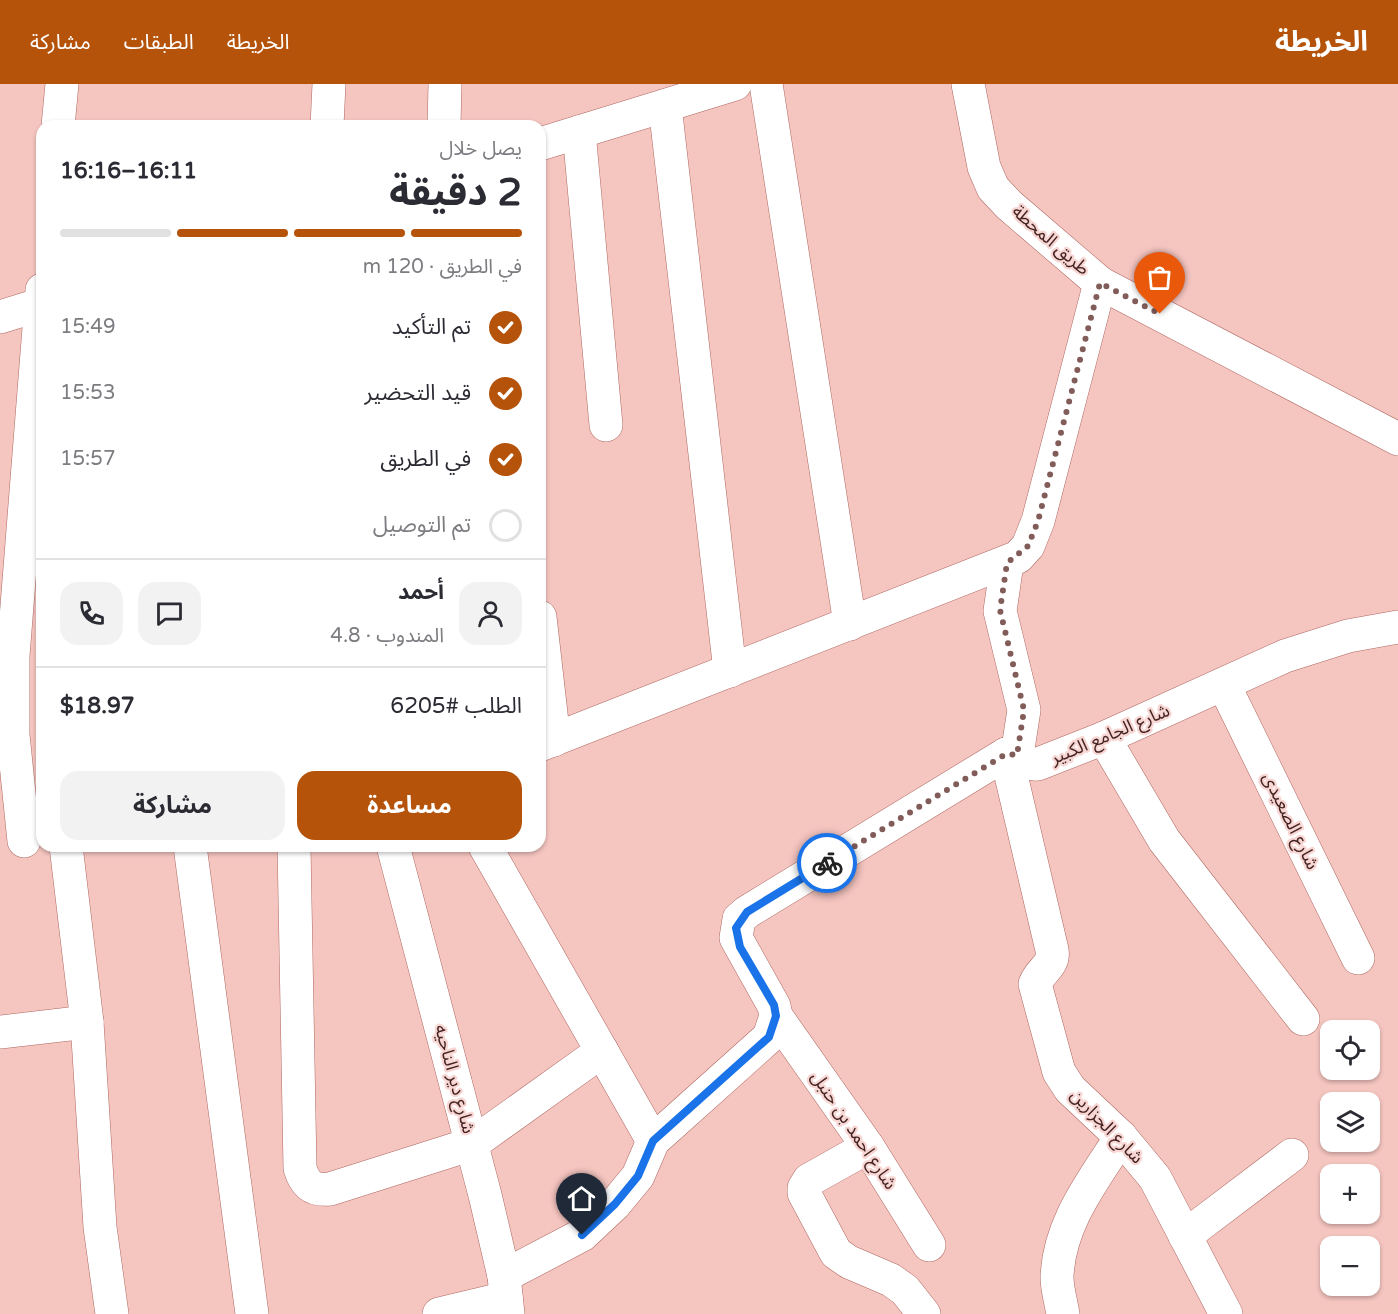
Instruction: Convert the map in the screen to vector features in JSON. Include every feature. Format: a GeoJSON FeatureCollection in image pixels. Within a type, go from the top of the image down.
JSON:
{"type":"FeatureCollection","features":[{"type":"Feature","properties":{"kind":"street"},"geometry":{"type":"LineString","coordinates":[[59,120],[62,84]]}},
{"type":"Feature","properties":{"kind":"street"},"geometry":{"type":"LineString","coordinates":[[327,120],[328,84]]}},
{"type":"Feature","properties":{"kind":"street"},"geometry":{"type":"LineString","coordinates":[[444,120],[445,84]]}},
{"type":"Feature","properties":{"kind":"street"},"geometry":{"type":"LineString","coordinates":[[766,84],[850,624]]}},
{"type":"Feature","properties":{"kind":"street","name":"طريق المحطة"},"geometry":{"type":"LineString","coordinates":[[968,84],[984,166],[993,188],[1009,205],[1100,283],[1398,439]]}},
{"type":"Feature","properties":{"kind":"street"},"geometry":{"type":"LineString","coordinates":[[546,142],[725,85]]}},
{"type":"Feature","properties":{"kind":"street"},"geometry":{"type":"LineString","coordinates":[[665,106],[730,671]]}},
{"type":"Feature","properties":{"kind":"street"},"geometry":{"type":"LineString","coordinates":[[579,132],[606,425]]}},
{"type":"Feature","properties":{"kind":"street"},"geometry":{"type":"LineString","coordinates":[[546,725],[547,743],[1007,563],[1028,546],[1038,521],[1100,283]]}},
{"type":"Feature","properties":{"kind":"street"},"geometry":{"type":"LineString","coordinates":[[0,318],[36,302]]}},
{"type":"Feature","properties":{"kind":"street"},"geometry":{"type":"LineString","coordinates":[[22,843],[13,735],[13,656],[36,373]]}},
{"type":"Feature","properties":{"kind":"street"},"geometry":{"type":"LineString","coordinates":[[439,1314],[506,1296],[582,1235],[615,1204],[638,1176],[653,1141],[769,1037],[776,1016],[774,1005],[736,938],[740,919],[747,912],[1012,755],[1024,710],[1000,610],[1007,563]]}},
{"type":"Feature","properties":{"kind":"street","name":"شارع الجامع الكبير"},"geometry":{"type":"LineString","coordinates":[[1012,755],[1027,763],[1038,765],[1104,738],[1285,656],[1348,636],[1398,627]]}},
{"type":"Feature","properties":{"kind":"street","name":"شارع الصعيدى"},"geometry":{"type":"LineString","coordinates":[[1224,685],[1358,958]]}},
{"type":"Feature","properties":{"kind":"street"},"geometry":{"type":"LineString","coordinates":[[1104,738],[1164,840],[1303,1019]]}},
{"type":"Feature","properties":{"kind":"street","name":"شارع الجزارين"},"geometry":{"type":"LineString","coordinates":[[1012,755],[1053,956],[1035,984],[1059,1072],[1070,1089],[1121,1137],[1155,1178],[1226,1314]]}},
{"type":"Feature","properties":{"kind":"street"},"geometry":{"type":"LineString","coordinates":[[67,852],[87,1022],[99,1227],[112,1314]]}},
{"type":"Feature","properties":{"kind":"street"},"geometry":{"type":"LineString","coordinates":[[191,852],[252,1314]]}},
{"type":"Feature","properties":{"kind":"street"},"geometry":{"type":"LineString","coordinates":[[294,852],[300,1168],[308,1186],[317,1190],[330,1189],[472,1144],[602,1051]]}},
{"type":"Feature","properties":{"kind":"street","name":"شارع دير الناحيه"},"geometry":{"type":"LineString","coordinates":[[395,852],[472,1144],[506,1296]]}},
{"type":"Feature","properties":{"kind":"street"},"geometry":{"type":"LineString","coordinates":[[488,852],[653,1141]]}},
{"type":"Feature","properties":{"kind":"street","name":"شارع احمد بن حنبل"},"geometry":{"type":"LineString","coordinates":[[776,1016],[868,1147],[929,1245]]}},
{"type":"Feature","properties":{"kind":"street"},"geometry":{"type":"LineString","coordinates":[[0,1032],[87,1022]]}},
{"type":"Feature","properties":{"kind":"street"},"geometry":{"type":"LineString","coordinates":[[1063,1314],[1057,1279],[1059,1253],[1067,1227],[1078,1203],[1121,1137]]}},
{"type":"Feature","properties":{"kind":"street"},"geometry":{"type":"LineString","coordinates":[[868,1147],[809,1180],[804,1192],[836,1253],[849,1262],[891,1280],[905,1290],[924,1314]]}},
{"type":"Feature","properties":{"kind":"street"},"geometry":{"type":"LineString","coordinates":[[1185,1236],[1292,1155]]}},
{"type":"Feature","properties":{"kind":"way so far"},"geometry":{"type":"LineString","coordinates":[[827,863],[1006,754],[1017,755],[1024,710],[1000,610],[1007,563],[1018,557],[1028,546],[1038,521],[1100,283],[1160,314]]}},
{"type":"Feature","properties":{"kind":"route"},"geometry":{"type":"LineString","coordinates":[[582,1235],[615,1204],[638,1176],[653,1141],[769,1037],[774,1028],[776,1016],[774,1005],[740,947],[736,938],[736,928],[740,919],[747,912],[827,863]]}}]}
